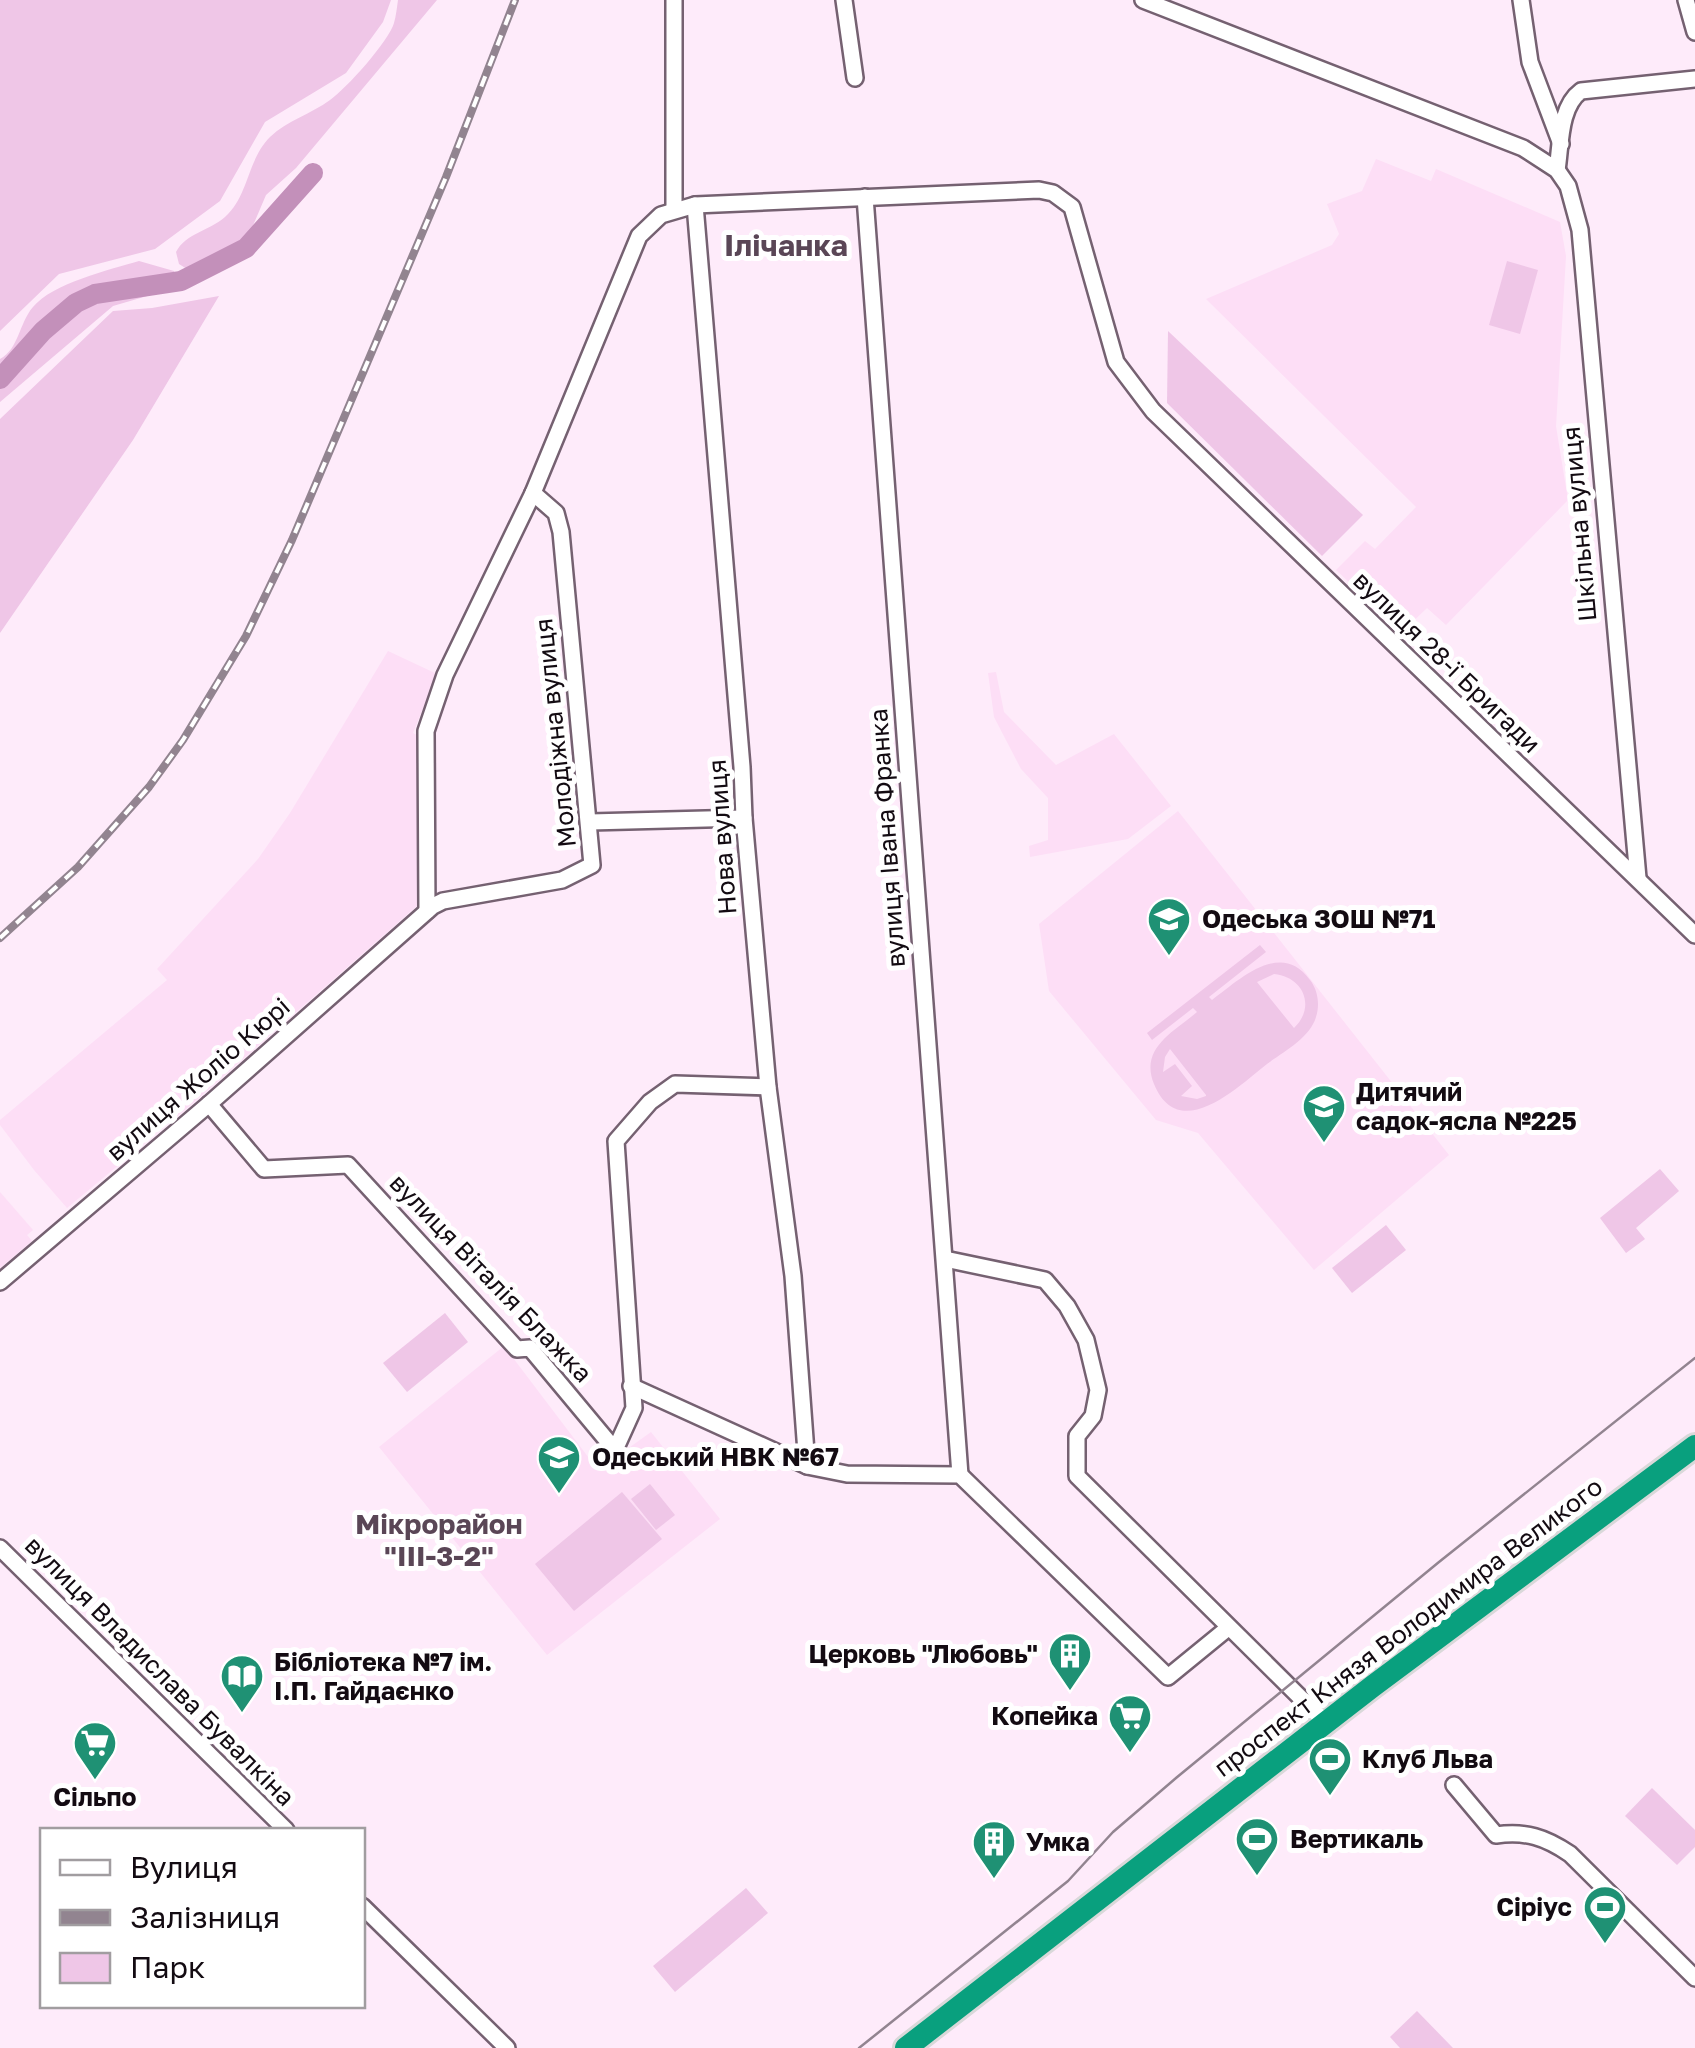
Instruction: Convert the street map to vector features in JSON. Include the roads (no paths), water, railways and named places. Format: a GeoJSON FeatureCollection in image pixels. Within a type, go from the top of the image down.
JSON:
{"type":"FeatureCollection","features":[{"type":"Feature","properties":{"kind":"highway","name":"проспект Князя Володимира Великого"},"geometry":{"type":"LineString","coordinates":[[906,2048],[1326,1722],[1695,1446]]}},
{"type":"Feature","properties":{"kind":"street"},"geometry":{"type":"LineString","coordinates":[[674,0],[674,209]]}},
{"type":"Feature","properties":{"kind":"street"},"geometry":{"type":"LineString","coordinates":[[844,0],[855,78]]}},
{"type":"Feature","properties":{"kind":"street"},"geometry":{"type":"LineString","coordinates":[[1143,0],[1485,131],[1532,153],[1557,170],[1567,108],[1581,91],[1695,80]]}},
{"type":"Feature","properties":{"kind":"street"},"geometry":{"type":"LineString","coordinates":[[1521,0],[1530,62],[1561,144]]}},
{"type":"Feature","properties":{"kind":"street"},"geometry":{"type":"LineString","coordinates":[[1686,0],[1695,32]]}},
{"type":"Feature","properties":{"kind":"street","name":"Шкільна вулиця"},"geometry":{"type":"LineString","coordinates":[[1557,170],[1568,186],[1580,230],[1638,878]]}},
{"type":"Feature","properties":{"kind":"street","name":"вулиця 28-ї Бригади"},"geometry":{"type":"LineString","coordinates":[[865,198],[1040,190],[1064,199],[1076,218],[1116,362],[1126,378],[1166,424],[1695,935]]}},
{"type":"Feature","properties":{"kind":"street"},"geometry":{"type":"LineString","coordinates":[[427,912],[426,731],[446,675],[534,492],[639,236],[661,216],[695,205],[865,198]]}},
{"type":"Feature","properties":{"kind":"street","name":"вулиця Івана Франка"},"geometry":{"type":"LineString","coordinates":[[865,198],[960,1475]]}},
{"type":"Feature","properties":{"kind":"street","name":"Нова вулиця"},"geometry":{"type":"LineString","coordinates":[[695,205],[744,818],[768,1087],[792,1276],[806,1466]]}},
{"type":"Feature","properties":{"kind":"street","name":"Молодіжна вулиця"},"geometry":{"type":"LineString","coordinates":[[427,912],[443,901],[562,880],[586,870],[593,862],[561,532],[556,513],[534,492]]}},
{"type":"Feature","properties":{"kind":"street"},"geometry":{"type":"LineString","coordinates":[[590,822],[744,818]]}},
{"type":"Feature","properties":{"kind":"street","name":"вулиця Жоліо Кюрі"},"geometry":{"type":"LineString","coordinates":[[0,1282],[427,912]]}},
{"type":"Feature","properties":{"kind":"street"},"geometry":{"type":"LineString","coordinates":[[768,1087],[675,1084],[650,1102],[616,1141],[632,1386],[806,1466],[847,1474],[960,1475],[1168,1677],[1228,1628]]}},
{"type":"Feature","properties":{"kind":"street","name":"вулиця Віталія Блажка"},"geometry":{"type":"LineString","coordinates":[[210,1104],[264,1169],[348,1165],[517,1349],[530,1348],[615,1450],[634,1408],[632,1386]]}},
{"type":"Feature","properties":{"kind":"street"},"geometry":{"type":"LineString","coordinates":[[946,1259],[1045,1280],[1067,1306],[1086,1340],[1098,1390],[1094,1416],[1077,1436],[1076,1476],[1326,1722]]}},
{"type":"Feature","properties":{"kind":"street","name":"вулиця Владислава Бувалкіна"},"geometry":{"type":"LineString","coordinates":[[0,1548],[284,1828]]}},
{"type":"Feature","properties":{"kind":"street"},"geometry":{"type":"LineString","coordinates":[[1454,1785],[1496,1835],[1532,1834],[1570,1854],[1695,1978]]}},
{"type":"Feature","properties":{"kind":"street"},"geometry":{"type":"LineString","coordinates":[[365,1909],[507,2048]]}},
{"type":"Feature","properties":{"kind":"waterway"},"geometry":{"type":"LineString","coordinates":[[0,379],[43,331],[76,303],[95,294],[181,281],[246,248],[313,173]]}},
{"type":"Feature","properties":{"kind":"tram line"},"geometry":{"type":"LineString","coordinates":[[859,2048],[1068,1881],[1113,1832],[1176,1778],[1695,1358]]}},
{"type":"Feature","properties":{"kind":"railway"},"geometry":{"type":"LineString","coordinates":[[0,938],[78,867],[149,787],[183,740],[246,636],[292,540],[446,177],[515,0]]}},
{"type":"Feature","properties":{"kind":"place","name":"Одеська ЗОШ №71"},"geometry":{"type":"Point","coordinates":[1169,957]}},
{"type":"Feature","properties":{"kind":"place","name":"Дитячий садок-ясла №225"},"geometry":{"type":"Point","coordinates":[1324,1144]}},
{"type":"Feature","properties":{"kind":"place","name":"Одеський НВК №67"},"geometry":{"type":"Point","coordinates":[559,1495]}},
{"type":"Feature","properties":{"kind":"place","name":"Церковь \"Любовь\""},"geometry":{"type":"Point","coordinates":[1070,1692]}},
{"type":"Feature","properties":{"kind":"place","name":"Бібліотека №7 ім. І.П. Гайдаєнко"},"geometry":{"type":"Point","coordinates":[242,1714]}},
{"type":"Feature","properties":{"kind":"place","name":"Копейка"},"geometry":{"type":"Point","coordinates":[1130,1754]}},
{"type":"Feature","properties":{"kind":"place","name":"Сільпо"},"geometry":{"type":"Point","coordinates":[95,1781]}},
{"type":"Feature","properties":{"kind":"place","name":"Клуб Льва"},"geometry":{"type":"Point","coordinates":[1330,1797]}},
{"type":"Feature","properties":{"kind":"place","name":"Вертикаль"},"geometry":{"type":"Point","coordinates":[1257,1877]}},
{"type":"Feature","properties":{"kind":"place","name":"Умка"},"geometry":{"type":"Point","coordinates":[994,1880]}},
{"type":"Feature","properties":{"kind":"place","name":"Сіріус"},"geometry":{"type":"Point","coordinates":[1605,1945]}},
{"type":"Feature","properties":{"kind":"district","name":"Ілічанка"},"geometry":{"type":"Point","coordinates":[786,246]}},
{"type":"Feature","properties":{"kind":"district","name":"Мікрорайон \"ІІІ-3-2\""},"geometry":{"type":"Point","coordinates":[439,1540]}}]}
